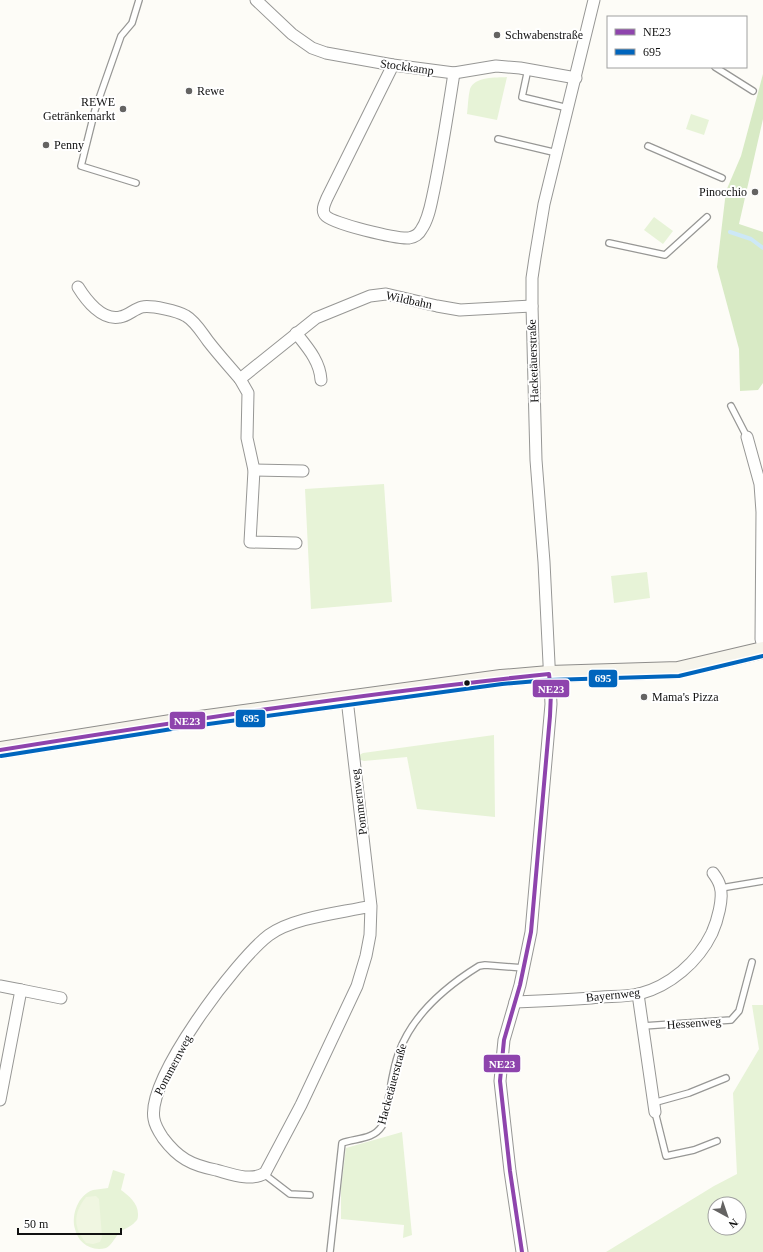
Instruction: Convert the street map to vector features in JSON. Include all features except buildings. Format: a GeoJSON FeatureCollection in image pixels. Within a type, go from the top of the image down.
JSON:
{"type":"FeatureCollection","features":[{"type":"Feature","properties":{"kind":"street","name":"Stockkamp"},"geometry":{"type":"LineString","coordinates":[[256,0],[292,34],[312,48],[326,53],[393,66],[454,73],[496,66],[528,69],[576,78]]}},
{"type":"Feature","properties":{"kind":"street","name":"Hacketäuerstraße"},"geometry":{"type":"LineString","coordinates":[[522,1252],[510,1171],[500,1081],[504,1040],[524,968],[532,916],[551,704],[544,562],[536,452],[532,278],[539,231],[594,0]]}},
{"type":"Feature","properties":{"kind":"street"},"geometry":{"type":"LineString","coordinates":[[393,66],[323,211],[325,215],[332,220],[370,232],[402,238],[410,238],[419,233],[427,217],[439,166],[454,73]]}},
{"type":"Feature","properties":{"kind":"street"},"geometry":{"type":"LineString","coordinates":[[78,287],[86,299],[94,307],[102,314],[110,317],[120,317],[138,309],[149,307],[175,311],[187,316],[240,379],[248,393],[247,438],[254,470],[250,542],[296,543]]}},
{"type":"Feature","properties":{"kind":"street","name":"Wildbahn"},"geometry":{"type":"LineString","coordinates":[[240,379],[316,318],[361,299],[378,294],[386,294],[460,310],[532,306]]}},
{"type":"Feature","properties":{"kind":"street"},"geometry":{"type":"LineString","coordinates":[[296,333],[317,362],[321,380]]}},
{"type":"Feature","properties":{"kind":"street"},"geometry":{"type":"LineString","coordinates":[[747,437],[760,484],[761,639],[763,646]]}},
{"type":"Feature","properties":{"kind":"street"},"geometry":{"type":"LineString","coordinates":[[254,470],[302,470]]}},
{"type":"Feature","properties":{"kind":"street"},"geometry":{"type":"LineString","coordinates":[[0,750],[164,724],[468,682],[549,674],[678,670],[763,650]]}},
{"type":"Feature","properties":{"kind":"street","name":"Pommernweg"},"geometry":{"type":"LineString","coordinates":[[347,699],[371,906],[370,935],[366,956],[357,986],[301,1105],[268,1170],[264,1174],[253,1177],[242,1176],[199,1166],[177,1154],[158,1130],[153,1118],[153,1103],[175,1057],[204,1011],[236,969],[264,940],[278,930],[297,922],[371,906]]}},
{"type":"Feature","properties":{"kind":"street"},"geometry":{"type":"LineString","coordinates":[[713,873],[721,888]]}},
{"type":"Feature","properties":{"kind":"street","name":"Bayernweg"},"geometry":{"type":"LineString","coordinates":[[515,1002],[638,994],[672,979],[686,968],[699,954],[708,940],[717,920],[721,888]]}},
{"type":"Feature","properties":{"kind":"street"},"geometry":{"type":"LineString","coordinates":[[0,986],[61,998]]}},
{"type":"Feature","properties":{"kind":"street"},"geometry":{"type":"LineString","coordinates":[[0,1100],[21,990]]}},
{"type":"Feature","properties":{"kind":"street"},"geometry":{"type":"LineString","coordinates":[[638,994],[654,1107]]}},
{"type":"Feature","properties":{"kind":"lane"},"geometry":{"type":"LineString","coordinates":[[136,183],[81,166],[95,110],[121,36],[132,23],[139,0]]}},
{"type":"Feature","properties":{"kind":"lane"},"geometry":{"type":"LineString","coordinates":[[717,68],[753,91]]}},
{"type":"Feature","properties":{"kind":"lane"},"geometry":{"type":"LineString","coordinates":[[528,69],[522,96],[568,108]]}},
{"type":"Feature","properties":{"kind":"lane"},"geometry":{"type":"LineString","coordinates":[[498,139],[557,153]]}},
{"type":"Feature","properties":{"kind":"lane"},"geometry":{"type":"LineString","coordinates":[[648,146],[722,178]]}},
{"type":"Feature","properties":{"kind":"lane"},"geometry":{"type":"LineString","coordinates":[[609,243],[665,255],[707,217]]}},
{"type":"Feature","properties":{"kind":"lane"},"geometry":{"type":"LineString","coordinates":[[731,406],[747,437]]}},
{"type":"Feature","properties":{"kind":"lane"},"geometry":{"type":"LineString","coordinates":[[721,888],[763,881]]}},
{"type":"Feature","properties":{"kind":"lane","name":"Hessenweg"},"geometry":{"type":"LineString","coordinates":[[643,1026],[731,1020],[739,1011],[752,962]]}},
{"type":"Feature","properties":{"kind":"lane","name":"Hacketäuerstraße"},"geometry":{"type":"LineString","coordinates":[[330,1252],[342,1143],[373,1135],[378,1132],[382,1126],[398,1052],[414,1022],[441,993],[478,966],[485,965],[524,968]]}},
{"type":"Feature","properties":{"kind":"lane"},"geometry":{"type":"LineString","coordinates":[[717,1141],[694,1150],[666,1156],[654,1107],[726,1078]]}},
{"type":"Feature","properties":{"kind":"lane"},"geometry":{"type":"LineString","coordinates":[[264,1174],[290,1194],[310,1195]]}},
{"type":"Feature","properties":{"kind":"green space"},"geometry":{"type":"Polygon","coordinates":[[[763,74],[763,119],[739,224],[763,232],[763,383],[758,390],[740,391],[739,349],[717,267],[726,191],[741,156],[763,74]]]}},
{"type":"Feature","properties":{"kind":"green space"},"geometry":{"type":"Polygon","coordinates":[[[507,77],[497,120],[467,114],[469,92],[476,82],[486,78],[507,77]]]}},
{"type":"Feature","properties":{"kind":"green space"},"geometry":{"type":"Polygon","coordinates":[[[691,114],[709,120],[704,135],[686,129],[691,114]]]}},
{"type":"Feature","properties":{"kind":"green space"},"geometry":{"type":"Polygon","coordinates":[[[654,217],[673,231],[663,244],[644,230],[654,217]]]}},
{"type":"Feature","properties":{"kind":"green space"},"geometry":{"type":"Polygon","coordinates":[[[384,484],[392,602],[311,609],[305,489],[384,484]]]}},
{"type":"Feature","properties":{"kind":"green space"},"geometry":{"type":"Polygon","coordinates":[[[647,572],[650,598],[614,603],[611,576],[647,572]]]}},
{"type":"Feature","properties":{"kind":"green space"},"geometry":{"type":"Polygon","coordinates":[[[494,735],[495,817],[417,809],[407,757],[364,761],[354,758],[363,753],[494,735]]]}},
{"type":"Feature","properties":{"kind":"green space"},"geometry":{"type":"Polygon","coordinates":[[[752,1005],[763,1005],[763,1252],[606,1252],[714,1186],[737,1174],[733,1093],[759,1049],[752,1005]]]}},
{"type":"Feature","properties":{"kind":"green space"},"geometry":{"type":"Polygon","coordinates":[[[402,1132],[412,1235],[403,1238],[404,1225],[341,1219],[341,1188],[346,1148],[402,1132]]]}},
{"type":"Feature","properties":{"kind":"green space"},"geometry":{"type":"Polygon","coordinates":[[[113,1170],[125,1174],[121,1190],[135,1203],[138,1210],[138,1218],[132,1225],[120,1232],[108,1247],[95,1249],[86,1245],[79,1238],[74,1224],[75,1212],[83,1196],[93,1190],[108,1188],[113,1170]]]}},
{"type":"Feature","properties":{"kind":"green space"},"geometry":{"type":"Polygon","coordinates":[[[96,1196],[99,1199],[102,1237],[100,1242],[93,1244],[86,1243],[79,1232],[76,1220],[79,1209],[86,1197],[96,1196]]]}},
{"type":"Feature","properties":{"kind":"waterway"},"geometry":{"type":"LineString","coordinates":[[730,232],[751,239],[763,248]]}},
{"type":"Feature","properties":{"kind":"transit line","name":"695"},"geometry":{"type":"LineString","coordinates":[[1,756],[172,729],[502,684],[549,680],[679,676],[763,656]]}},
{"type":"Feature","properties":{"kind":"transit line","name":"NE23"},"geometry":{"type":"LineString","coordinates":[[0,750],[274,708],[549,674],[551,692],[550,716],[531,932],[520,985],[504,1040],[500,1081],[510,1171],[522,1252]]}},
{"type":"Feature","properties":{"kind":"place","name":"Schwabenstraße"},"geometry":{"type":"Point","coordinates":[497,35]}},
{"type":"Feature","properties":{"kind":"place","name":"Rewe"},"geometry":{"type":"Point","coordinates":[189,91]}},
{"type":"Feature","properties":{"kind":"place","name":"REWE Getränkemarkt"},"geometry":{"type":"Point","coordinates":[123,109]}},
{"type":"Feature","properties":{"kind":"place","name":"Penny"},"geometry":{"type":"Point","coordinates":[46,145]}},
{"type":"Feature","properties":{"kind":"place","name":"Pinocchio"},"geometry":{"type":"Point","coordinates":[755,192]}},
{"type":"Feature","properties":{"kind":"place","name":"Mama's Pizza"},"geometry":{"type":"Point","coordinates":[644,697]}}]}
